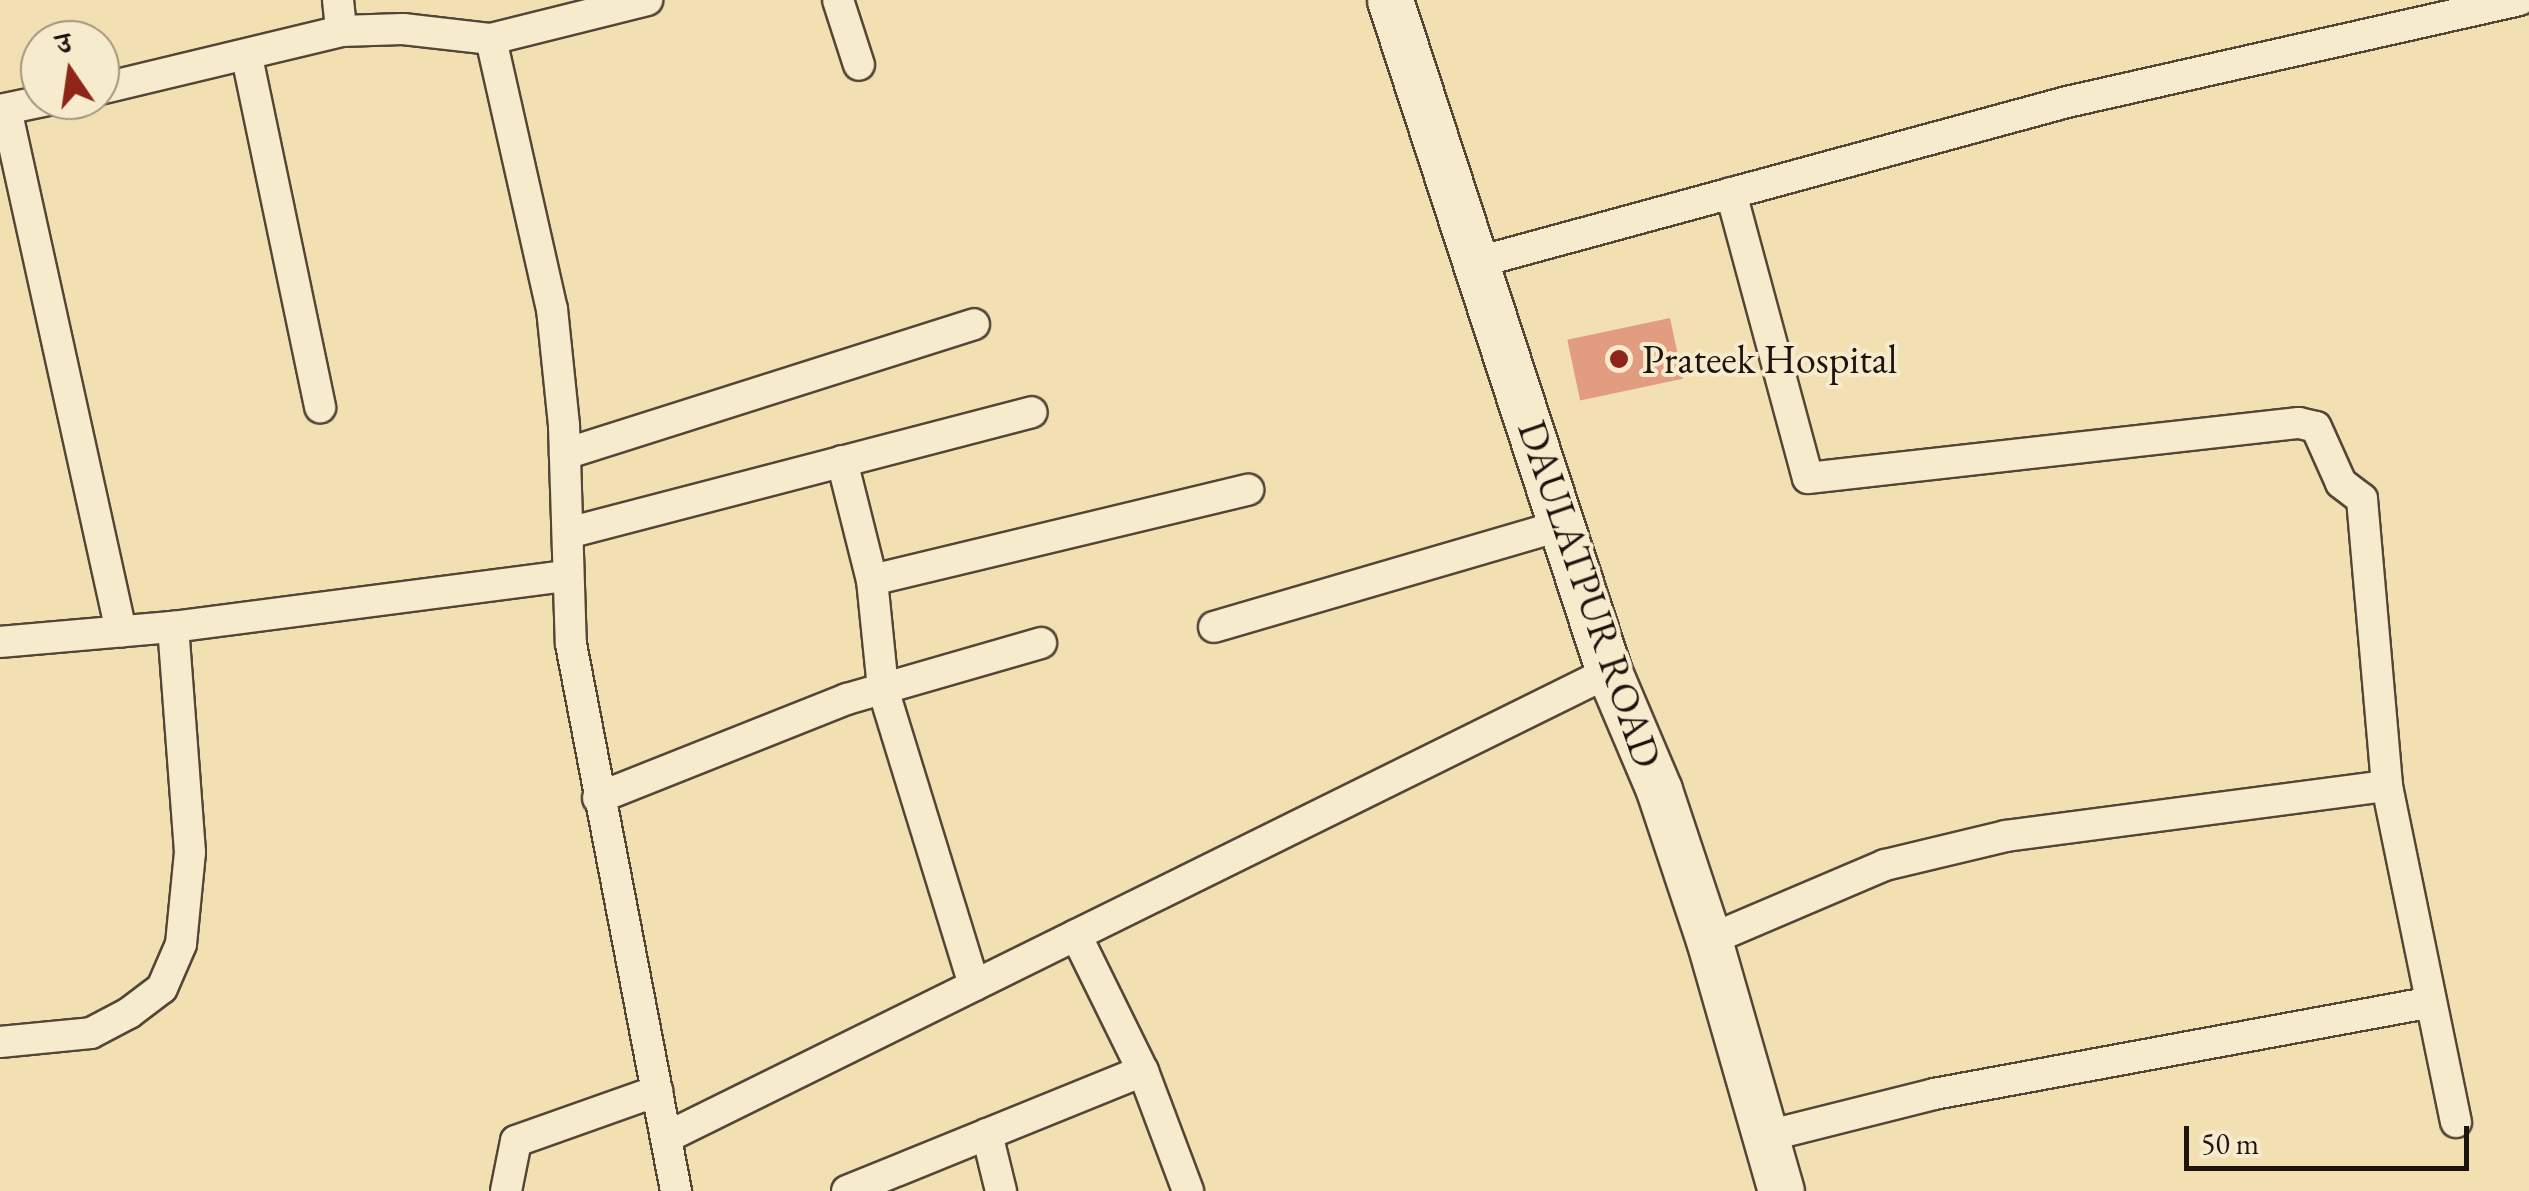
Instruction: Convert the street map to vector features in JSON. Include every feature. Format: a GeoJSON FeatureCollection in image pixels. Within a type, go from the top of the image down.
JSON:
{"type":"FeatureCollection","features":[{"type":"Feature","properties":{"kind":"street"},"geometry":{"type":"LineString","coordinates":[[338,0],[341,31]]}},
{"type":"Feature","properties":{"kind":"street"},"geometry":{"type":"LineString","coordinates":[[120,85],[246,58],[341,31],[403,29],[491,39],[648,0]]}},
{"type":"Feature","properties":{"kind":"street"},"geometry":{"type":"LineString","coordinates":[[838,0],[859,65]]}},
{"type":"Feature","properties":{"kind":"street","name":"DAULATPUR ROAD"},"geometry":{"type":"LineString","coordinates":[[1390,0],[1609,672],[1659,790],[1709,940],[1782,1191]]}},
{"type":"Feature","properties":{"kind":"street"},"geometry":{"type":"LineString","coordinates":[[1478,262],[2067,102],[2520,0]]}},
{"type":"Feature","properties":{"kind":"street"},"geometry":{"type":"LineString","coordinates":[[491,39],[552,309],[565,454],[571,644],[676,1191]]}},
{"type":"Feature","properties":{"kind":"street"},"geometry":{"type":"LineString","coordinates":[[246,58],[320,407]]}},
{"type":"Feature","properties":{"kind":"street"},"geometry":{"type":"LineString","coordinates":[[3,110],[121,631]]}},
{"type":"Feature","properties":{"kind":"street"},"geometry":{"type":"LineString","coordinates":[[1731,193],[1808,478],[2300,423],[2316,428],[2340,483],[2362,499],[2387,786],[2428,1003],[2456,1122]]}},
{"type":"Feature","properties":{"kind":"street"},"geometry":{"type":"LineString","coordinates":[[565,454],[974,324]]}},
{"type":"Feature","properties":{"kind":"street"},"geometry":{"type":"LineString","coordinates":[[568,533],[1031,412]]}},
{"type":"Feature","properties":{"kind":"street"},"geometry":{"type":"LineString","coordinates":[[842,461],[872,580],[884,690],[974,985]]}},
{"type":"Feature","properties":{"kind":"street"},"geometry":{"type":"LineString","coordinates":[[872,580],[1248,490]]}},
{"type":"Feature","properties":{"kind":"street"},"geometry":{"type":"LineString","coordinates":[[1214,627],[1563,526]]}},
{"type":"Feature","properties":{"kind":"street"},"geometry":{"type":"LineString","coordinates":[[0,642],[173,627],[567,576]]}},
{"type":"Feature","properties":{"kind":"street"},"geometry":{"type":"LineString","coordinates":[[0,1042],[91,1032],[130,1013],[162,988],[181,944],[190,852],[173,627]]}},
{"type":"Feature","properties":{"kind":"street"},"geometry":{"type":"LineString","coordinates":[[598,798],[884,690],[1041,643]]}},
{"type":"Feature","properties":{"kind":"street"},"geometry":{"type":"LineString","coordinates":[[667,1137],[1609,672]]}},
{"type":"Feature","properties":{"kind":"street"},"geometry":{"type":"LineString","coordinates":[[1709,940],[1885,866],[2006,836],[2387,786]]}},
{"type":"Feature","properties":{"kind":"street"},"geometry":{"type":"LineString","coordinates":[[1076,935],[1143,1070],[1188,1191]]}},
{"type":"Feature","properties":{"kind":"street"},"geometry":{"type":"LineString","coordinates":[[1767,1136],[1934,1094],[2428,1003]]}},
{"type":"Feature","properties":{"kind":"street"},"geometry":{"type":"LineString","coordinates":[[860,1188],[1143,1070]]}},
{"type":"Feature","properties":{"kind":"street"},"geometry":{"type":"LineString","coordinates":[[506,1191],[516,1141],[657,1090]]}},
{"type":"Feature","properties":{"kind":"street"},"geometry":{"type":"LineString","coordinates":[[987,1134],[1000,1191]]}},
{"type":"Feature","properties":{"kind":"building"},"geometry":{"type":"Polygon","coordinates":[[[1670,318],[1683,379],[1580,400],[1567,340],[1670,318]]]}},
{"type":"Feature","properties":{"kind":"place","name":"Prateek Hospital"},"geometry":{"type":"Point","coordinates":[1619,359]}}]}
